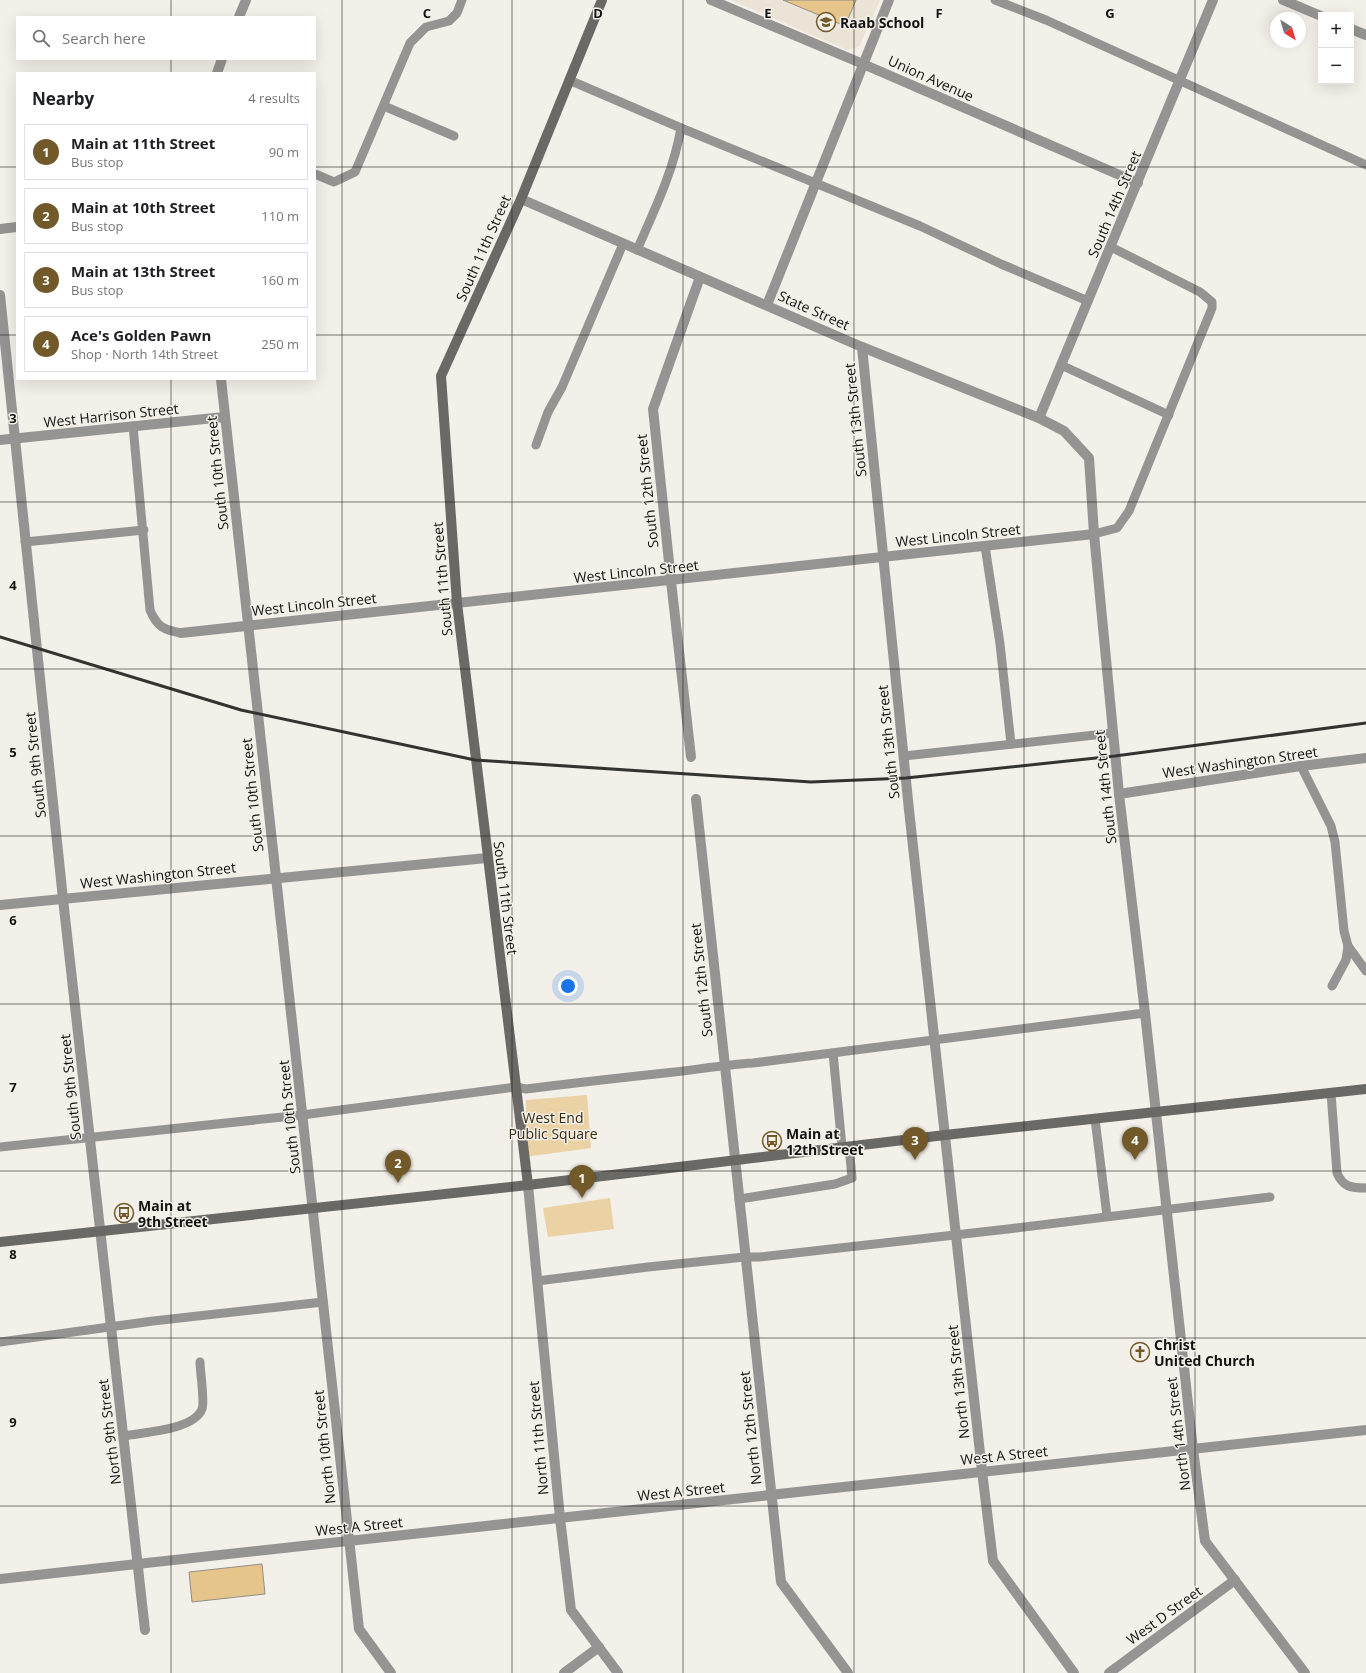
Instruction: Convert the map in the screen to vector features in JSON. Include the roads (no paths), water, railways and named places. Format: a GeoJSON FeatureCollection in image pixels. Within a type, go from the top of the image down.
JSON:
{"type":"FeatureCollection","features":[{"type":"Feature","properties":{"kind":"main road","name":"South 11th Street"},"geometry":{"type":"LineString","coordinates":[[528,1185],[457,603],[441,376],[521,199],[602,0]]}},
{"type":"Feature","properties":{"kind":"main road"},"geometry":{"type":"LineString","coordinates":[[0,1242],[528,1185],[845,1146],[1366,1089]]}},
{"type":"Feature","properties":{"kind":"street"},"geometry":{"type":"LineString","coordinates":[[239,16],[246,0]]}},
{"type":"Feature","properties":{"kind":"street","name":"Union Avenue"},"geometry":{"type":"LineString","coordinates":[[711,0],[1138,183]]}},
{"type":"Feature","properties":{"kind":"street"},"geometry":{"type":"LineString","coordinates":[[767,305],[889,0]]}},
{"type":"Feature","properties":{"kind":"street","name":"South 14th Street"},"geometry":{"type":"LineString","coordinates":[[1039,418],[1213,0]]}},
{"type":"Feature","properties":{"kind":"street"},"geometry":{"type":"LineString","coordinates":[[1283,0],[1318,15]]}},
{"type":"Feature","properties":{"kind":"street"},"geometry":{"type":"LineString","coordinates":[[1354,30],[1366,35]]}},
{"type":"Feature","properties":{"kind":"street"},"geometry":{"type":"LineString","coordinates":[[217,72],[222,60]]}},
{"type":"Feature","properties":{"kind":"street","name":"State Street"},"geometry":{"type":"LineString","coordinates":[[521,199],[862,347],[1039,418],[1064,432],[1088,458]]}},
{"type":"Feature","properties":{"kind":"street"},"geometry":{"type":"LineString","coordinates":[[0,229],[16,227]]}},
{"type":"Feature","properties":{"kind":"street","name":"South 12th Street"},"geometry":{"type":"LineString","coordinates":[[691,757],[653,409],[700,277]]}},
{"type":"Feature","properties":{"kind":"street","name":"South 9th Street"},"geometry":{"type":"LineString","coordinates":[[0,295],[63,899],[100,1231]]}},
{"type":"Feature","properties":{"kind":"street","name":"South 13th Street"},"geometry":{"type":"LineString","coordinates":[[862,347],[945,1135]]}},
{"type":"Feature","properties":{"kind":"street","name":"South 10th Street"},"geometry":{"type":"LineString","coordinates":[[221,380],[313,1208]]}},
{"type":"Feature","properties":{"kind":"street","name":"West Harrison Street"},"geometry":{"type":"LineString","coordinates":[[0,440],[224,417]]}},
{"type":"Feature","properties":{"kind":"street","name":"South 14th Street"},"geometry":{"type":"LineString","coordinates":[[1088,458],[1119,794],[1156,1112]]}},
{"type":"Feature","properties":{"kind":"street","name":"West Lincoln Street"},"geometry":{"type":"LineString","coordinates":[[181,633],[457,603],[671,582],[1094,534]]}},
{"type":"Feature","properties":{"kind":"street","name":"West Washington Street"},"geometry":{"type":"LineString","coordinates":[[1119,794],[1301,766],[1366,758]]}},
{"type":"Feature","properties":{"kind":"street","name":"South 12th Street"},"geometry":{"type":"LineString","coordinates":[[696,798],[735,1160]]}},
{"type":"Feature","properties":{"kind":"street","name":"West Washington Street"},"geometry":{"type":"LineString","coordinates":[[0,905],[487,858]]}},
{"type":"Feature","properties":{"kind":"street","name":"North 14th Street"},"geometry":{"type":"LineString","coordinates":[[1156,1112],[1193,1449],[1205,1541],[1305,1673]]}},
{"type":"Feature","properties":{"kind":"street","name":"North 13th Street"},"geometry":{"type":"LineString","coordinates":[[945,1135],[993,1561],[1074,1673]]}},
{"type":"Feature","properties":{"kind":"street","name":"North 12th Street"},"geometry":{"type":"LineString","coordinates":[[735,1160],[781,1582],[848,1673]]}},
{"type":"Feature","properties":{"kind":"street","name":"North 11th Street"},"geometry":{"type":"LineString","coordinates":[[528,1185],[560,1518],[571,1610],[618,1673]]}},
{"type":"Feature","properties":{"kind":"street","name":"North 10th Street"},"geometry":{"type":"LineString","coordinates":[[313,1208],[348,1541],[359,1629],[391,1673]]}},
{"type":"Feature","properties":{"kind":"street","name":"North 9th Street"},"geometry":{"type":"LineString","coordinates":[[100,1231],[145,1630]]}},
{"type":"Feature","properties":{"kind":"street","name":"West A Street"},"geometry":{"type":"LineString","coordinates":[[0,1579],[1366,1430]]}},
{"type":"Feature","properties":{"kind":"street","name":"West D Street"},"geometry":{"type":"LineString","coordinates":[[1109,1673],[1235,1580]]}},
{"type":"Feature","properties":{"kind":"street"},"geometry":{"type":"LineString","coordinates":[[564,1673],[599,1647]]}},
{"type":"Feature","properties":{"kind":"lane"},"geometry":{"type":"LineString","coordinates":[[316,174],[334,182],[355,172],[410,43],[426,27],[449,21],[457,13],[462,0]]}},
{"type":"Feature","properties":{"kind":"lane"},"geometry":{"type":"LineString","coordinates":[[995,0],[1046,20],[1366,165]]}},
{"type":"Feature","properties":{"kind":"lane"},"geometry":{"type":"LineString","coordinates":[[569,80],[815,184],[920,226],[1088,301]]}},
{"type":"Feature","properties":{"kind":"lane"},"geometry":{"type":"LineString","coordinates":[[384,106],[454,136]]}},
{"type":"Feature","properties":{"kind":"lane"},"geometry":{"type":"LineString","coordinates":[[637,250],[657,204],[678,144],[681,128]]}},
{"type":"Feature","properties":{"kind":"lane"},"geometry":{"type":"LineString","coordinates":[[536,445],[548,412],[562,387],[623,244]]}},
{"type":"Feature","properties":{"kind":"lane"},"geometry":{"type":"LineString","coordinates":[[1094,534],[1117,528],[1129,511],[1208,321],[1212,308],[1212,302],[1200,292],[1111,247]]}},
{"type":"Feature","properties":{"kind":"lane"},"geometry":{"type":"LineString","coordinates":[[1061,365],[1169,415]]}},
{"type":"Feature","properties":{"kind":"lane"},"geometry":{"type":"LineString","coordinates":[[134,426],[150,610],[154,620],[165,630],[181,633]]}},
{"type":"Feature","properties":{"kind":"lane"},"geometry":{"type":"LineString","coordinates":[[26,542],[144,530]]}},
{"type":"Feature","properties":{"kind":"lane"},"geometry":{"type":"LineString","coordinates":[[985,546],[1000,644],[1011,744]]}},
{"type":"Feature","properties":{"kind":"lane"},"geometry":{"type":"LineString","coordinates":[[904,756],[1113,733]]}},
{"type":"Feature","properties":{"kind":"lane"},"geometry":{"type":"LineString","coordinates":[[1301,766],[1331,826],[1335,842],[1344,931],[1348,946],[1366,971]]}},
{"type":"Feature","properties":{"kind":"lane"},"geometry":{"type":"LineString","coordinates":[[1332,986],[1346,960],[1348,946]]}},
{"type":"Feature","properties":{"kind":"lane"},"geometry":{"type":"LineString","coordinates":[[0,1147],[302,1114],[516,1087],[526,1089],[601,1079],[833,1054],[1145,1013]]}},
{"type":"Feature","properties":{"kind":"lane"},"geometry":{"type":"LineString","coordinates":[[739,1199],[835,1184],[852,1178],[845,1146],[833,1054]]}},
{"type":"Feature","properties":{"kind":"lane"},"geometry":{"type":"LineString","coordinates":[[1331,1093],[1338,1173],[1341,1182],[1356,1188],[1366,1188]]}},
{"type":"Feature","properties":{"kind":"lane"},"geometry":{"type":"LineString","coordinates":[[1095,1119],[1106,1216]]}},
{"type":"Feature","properties":{"kind":"lane"},"geometry":{"type":"LineString","coordinates":[[537,1281],[648,1267],[745,1257],[759,1257],[1008,1229],[1270,1197]]}},
{"type":"Feature","properties":{"kind":"lane"},"geometry":{"type":"LineString","coordinates":[[0,1342],[153,1321],[323,1302]]}},
{"type":"Feature","properties":{"kind":"lane"},"geometry":{"type":"LineString","coordinates":[[124,1436],[184,1425],[195,1419],[202,1408],[200,1362]]}},
{"type":"Feature","properties":{"kind":"railway"},"geometry":{"type":"LineString","coordinates":[[0,637],[241,710],[475,760],[811,782],[906,778],[1115,756],[1366,723]]}},
{"type":"Feature","properties":{"kind":"place","name":"Raab School"},"geometry":{"type":"Point","coordinates":[826,22]}},
{"type":"Feature","properties":{"kind":"place","name":"Main at 12th Street"},"geometry":{"type":"Point","coordinates":[772,1141]}},
{"type":"Feature","properties":{"kind":"place","name":"Main at 13th Street"},"geometry":{"type":"Point","coordinates":[915,1160]}},
{"type":"Feature","properties":{"kind":"place","name":"Ace's Golden Pawn"},"geometry":{"type":"Point","coordinates":[1135,1160]}},
{"type":"Feature","properties":{"kind":"place","name":"Main at 10th Street"},"geometry":{"type":"Point","coordinates":[398,1183]}},
{"type":"Feature","properties":{"kind":"place","name":"Main at 11th Street"},"geometry":{"type":"Point","coordinates":[582,1198]}},
{"type":"Feature","properties":{"kind":"place","name":"Main at 9th Street"},"geometry":{"type":"Point","coordinates":[124,1213]}},
{"type":"Feature","properties":{"kind":"place","name":"Christ United Church"},"geometry":{"type":"Point","coordinates":[1140,1352]}},
{"type":"Feature","properties":{"kind":"park label","name":"West End Public Square"},"geometry":{"type":"Point","coordinates":[553,1126]}}]}
